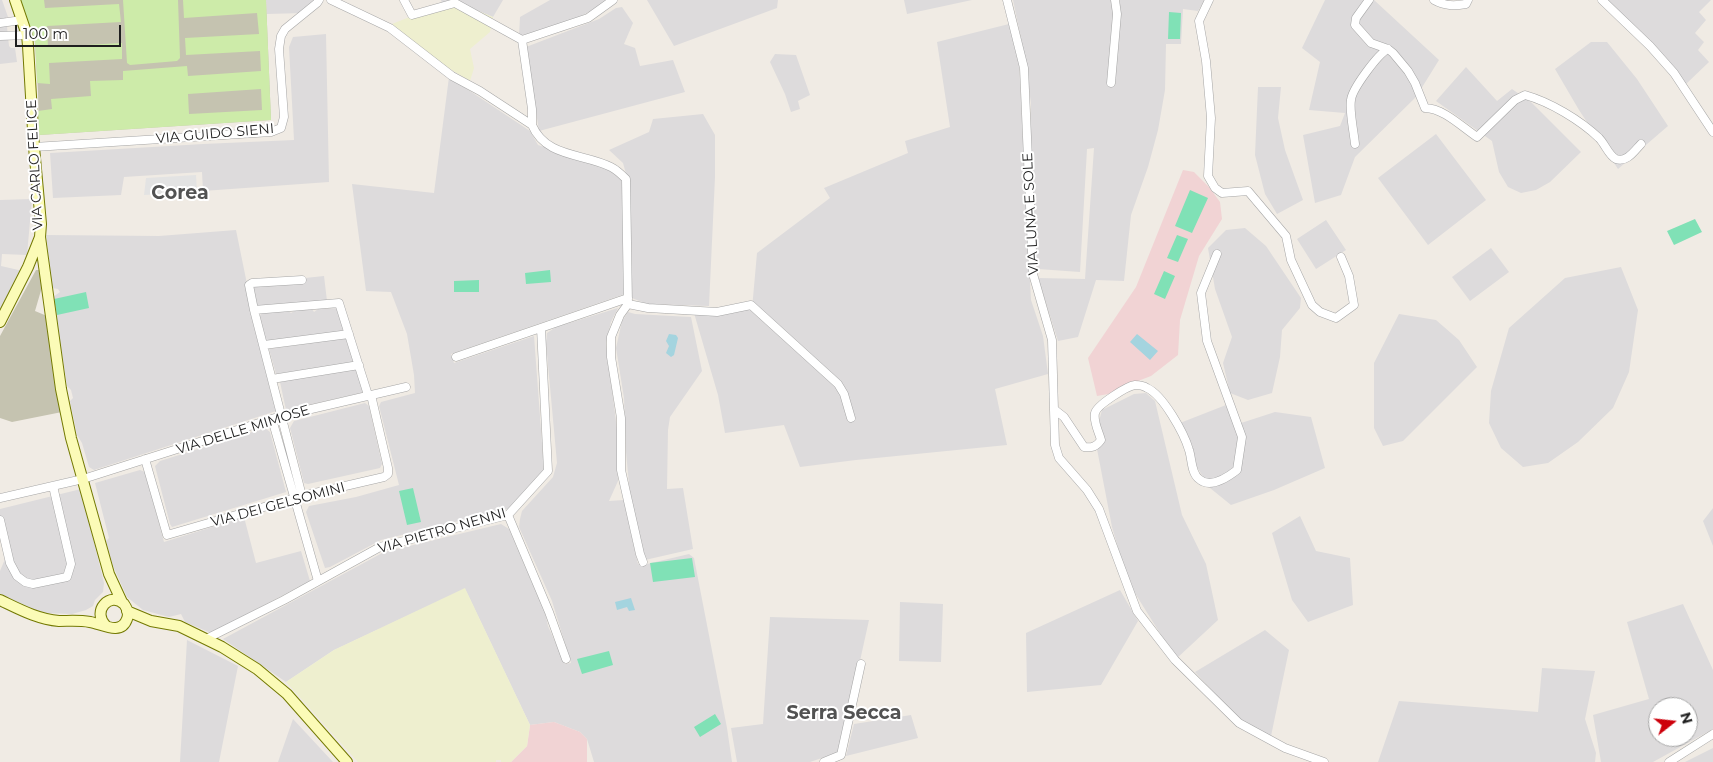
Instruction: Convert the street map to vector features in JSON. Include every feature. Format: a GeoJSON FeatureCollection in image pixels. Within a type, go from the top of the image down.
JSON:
{"type":"FeatureCollection","features":[{"type":"Feature","properties":{"kind":"main road","name":"VIA CARLO FELICE"},"geometry":{"type":"LineString","coordinates":[[0,322],[28,267],[40,238],[41,224],[27,35],[15,0]]}},
{"type":"Feature","properties":{"kind":"main road"},"geometry":{"type":"LineString","coordinates":[[0,600],[27,613],[51,619],[89,621],[115,628],[120,627],[125,611],[109,574],[71,438],[61,389],[40,238]]}},
{"type":"Feature","properties":{"kind":"main road"},"geometry":{"type":"LineString","coordinates":[[109,574],[111,593],[109,601]]}},
{"type":"Feature","properties":{"kind":"main road"},"geometry":{"type":"LineString","coordinates":[[68,620],[86,617],[100,610],[109,601],[118,600],[125,611],[151,621],[179,626],[222,647],[257,669],[287,694],[347,762]]}},
{"type":"Feature","properties":{"kind":"main road"},"geometry":{"type":"LineString","coordinates":[[100,610],[100,619],[106,626]]}},
{"type":"Feature","properties":{"kind":"street","name":"VIA GUIDO SIENI"},"geometry":{"type":"LineString","coordinates":[[34,147],[271,132],[281,128],[284,117],[279,49],[281,36],[286,29],[319,0]]}},
{"type":"Feature","properties":{"kind":"street"},"geometry":{"type":"LineString","coordinates":[[332,0],[390,28],[452,76],[480,91],[532,125]]}},
{"type":"Feature","properties":{"kind":"street"},"geometry":{"type":"LineString","coordinates":[[404,0],[412,15],[455,4],[522,40],[588,18],[613,0]]}},
{"type":"Feature","properties":{"kind":"street","name":"VIA LUNA E SOLE"},"geometry":{"type":"LineString","coordinates":[[1007,0],[1024,68],[1033,274],[1052,340],[1055,445],[1059,458],[1087,490],[1099,508],[1137,611],[1175,660],[1239,723],[1285,748],[1324,762]]}},
{"type":"Feature","properties":{"kind":"street"},"geometry":{"type":"LineString","coordinates":[[1111,83],[1117,14],[1115,0]]}},
{"type":"Feature","properties":{"kind":"street"},"geometry":{"type":"LineString","coordinates":[[1209,0],[1199,21],[1206,61],[1211,118],[1208,176],[1215,188],[1222,193],[1248,191],[1286,236],[1291,260],[1312,305],[1320,312],[1336,318],[1354,305],[1349,276],[1342,257]]}},
{"type":"Feature","properties":{"kind":"street"},"geometry":{"type":"LineString","coordinates":[[1369,0],[1356,18],[1355,25],[1372,43],[1393,53],[1412,77],[1425,108],[1431,108],[1440,112],[1477,137],[1515,100],[1525,95],[1574,118],[1600,140],[1614,158],[1618,160],[1627,159],[1641,144]]}},
{"type":"Feature","properties":{"kind":"street"},"geometry":{"type":"LineString","coordinates":[[1434,0],[1442,5],[1454,6],[1466,4],[1468,0]]}},
{"type":"Feature","properties":{"kind":"street"},"geometry":{"type":"LineString","coordinates":[[1602,0],[1650,46],[1674,73],[1713,132]]}},
{"type":"Feature","properties":{"kind":"street"},"geometry":{"type":"LineString","coordinates":[[22,20],[4,22],[4,36],[27,35]]}},
{"type":"Feature","properties":{"kind":"street"},"geometry":{"type":"LineString","coordinates":[[522,40],[532,109],[532,125],[536,134],[552,148],[612,167],[626,179],[628,301],[611,337],[611,357],[621,418],[622,470],[643,562]]}},
{"type":"Feature","properties":{"kind":"street"},"geometry":{"type":"LineString","coordinates":[[1355,144],[1350,99],[1378,56],[1388,49]]}},
{"type":"Feature","properties":{"kind":"street"},"geometry":{"type":"LineString","coordinates":[[1055,410],[1064,417],[1084,447],[1092,447],[1097,445],[1100,440],[1095,414],[1100,406],[1127,388],[1136,385],[1148,388],[1168,406],[1189,450],[1197,478],[1201,481],[1214,482],[1225,479],[1237,470],[1242,437],[1207,341],[1201,293],[1217,254]]}},
{"type":"Feature","properties":{"kind":"street"},"geometry":{"type":"LineString","coordinates":[[302,280],[252,283],[249,285],[302,496]]}},
{"type":"Feature","properties":{"kind":"street"},"geometry":{"type":"LineString","coordinates":[[456,357],[628,301],[648,308],[717,312],[751,305],[838,384],[844,394],[851,418]]}},
{"type":"Feature","properties":{"kind":"street"},"geometry":{"type":"LineString","coordinates":[[254,310],[339,303],[370,395]]}},
{"type":"Feature","properties":{"kind":"street","name":"VIA PIETRO NENNI"},"geometry":{"type":"LineString","coordinates":[[206,639],[380,547],[508,515],[548,471],[541,328]]}},
{"type":"Feature","properties":{"kind":"street"},"geometry":{"type":"LineString","coordinates":[[264,345],[349,334]]}},
{"type":"Feature","properties":{"kind":"street"},"geometry":{"type":"LineString","coordinates":[[272,379],[359,365]]}},
{"type":"Feature","properties":{"kind":"street","name":"VIA DELLE MIMOSE"},"geometry":{"type":"LineString","coordinates":[[0,498],[83,479],[281,416],[406,387]]}},
{"type":"Feature","properties":{"kind":"street","name":"VIA DEI GELSOMINI"},"geometry":{"type":"LineString","coordinates":[[145,459],[167,535],[302,496],[384,477],[388,474],[388,468],[370,395]]}},
{"type":"Feature","properties":{"kind":"street"},"geometry":{"type":"LineString","coordinates":[[272,419],[318,581]]}},
{"type":"Feature","properties":{"kind":"street"},"geometry":{"type":"LineString","coordinates":[[0,520],[10,563],[17,576],[25,582],[33,584],[67,577],[71,564],[53,486]]}},
{"type":"Feature","properties":{"kind":"street"},"geometry":{"type":"LineString","coordinates":[[508,515],[549,612],[566,659]]}},
{"type":"Feature","properties":{"kind":"street"},"geometry":{"type":"LineString","coordinates":[[824,762],[841,755],[861,664]]}},
{"type":"Feature","properties":{"kind":"street"},"geometry":{"type":"LineString","coordinates":[[1670,762],[1713,734]]}},
{"type":"Feature","properties":{"kind":"shaded area"},"geometry":{"type":"Polygon","coordinates":[[[0,0],[2,0],[8,17],[6,17],[9,46],[15,48],[17,62],[0,64],[0,0]]]}},
{"type":"Feature","properties":{"kind":"shaded area"},"geometry":{"type":"Polygon","coordinates":[[[19,0],[266,0],[271,120],[39,135],[35,42],[19,0]]]}},
{"type":"Feature","properties":{"kind":"shaded area"},"geometry":{"type":"Polygon","coordinates":[[[266,0],[317,0],[303,13],[267,14],[266,0]]]}},
{"type":"Feature","properties":{"kind":"shaded area"},"geometry":{"type":"Polygon","coordinates":[[[441,0],[503,0],[493,17],[461,4],[442,4],[441,0]]]}},
{"type":"Feature","properties":{"kind":"shaded area"},"geometry":{"type":"Polygon","coordinates":[[[550,0],[609,0],[568,24],[519,36],[520,17],[550,0]]]}},
{"type":"Feature","properties":{"kind":"shaded area"},"geometry":{"type":"Polygon","coordinates":[[[647,0],[778,0],[777,8],[674,46],[647,0]]]}},
{"type":"Feature","properties":{"kind":"shaded area"},"geometry":{"type":"Polygon","coordinates":[[[904,0],[972,0],[907,14],[904,0]]]}},
{"type":"Feature","properties":{"kind":"shaded area"},"geometry":{"type":"Polygon","coordinates":[[[1013,0],[1114,0],[1116,14],[1109,86],[1115,86],[1120,0],[1205,0],[1198,11],[1183,9],[1181,44],[1166,44],[1165,90],[1158,130],[1148,167],[1131,215],[1124,281],[1096,280],[1078,337],[1058,341],[1038,278],[1085,279],[1094,148],[1087,149],[1080,272],[1038,269],[1030,187],[1031,104],[1025,58],[1013,0]]]}},
{"type":"Feature","properties":{"kind":"shaded area"},"geometry":{"type":"Polygon","coordinates":[[[1325,0],[1374,0],[1439,60],[1416,97],[1355,157],[1341,195],[1315,203],[1303,135],[1340,126],[1345,113],[1309,110],[1320,62],[1302,48],[1325,0]]]}},
{"type":"Feature","properties":{"kind":"shaded area"},"geometry":{"type":"Polygon","coordinates":[[[1605,0],[1711,0],[1699,12],[1706,20],[1695,33],[1704,42],[1698,50],[1709,62],[1685,85],[1635,26],[1605,0]]]}},
{"type":"Feature","properties":{"kind":"shaded area"},"geometry":{"type":"Polygon","coordinates":[[[622,7],[633,23],[624,44],[635,48],[640,66],[673,60],[685,92],[539,131],[526,47],[599,19],[616,8],[622,7]]]}},
{"type":"Feature","properties":{"kind":"shaded area"},"geometry":{"type":"Polygon","coordinates":[[[1009,24],[1019,61],[1031,300],[1043,336],[1048,374],[995,389],[1007,445],[800,467],[784,425],[725,433],[718,395],[694,313],[719,314],[752,309],[757,253],[830,198],[824,188],[908,153],[905,141],[950,127],[937,42],[1009,24]]]}},
{"type":"Feature","properties":{"kind":"shaded area"},"geometry":{"type":"Polygon","coordinates":[[[326,34],[329,182],[203,191],[202,172],[124,177],[121,195],[53,198],[50,153],[294,140],[289,47],[293,37],[326,34]]]}},
{"type":"Feature","properties":{"kind":"shaded area"},"geometry":{"type":"Polygon","coordinates":[[[1591,42],[1607,42],[1637,79],[1668,126],[1618,169],[1579,110],[1555,69],[1591,42]]]}},
{"type":"Feature","properties":{"kind":"shaded area"},"geometry":{"type":"Polygon","coordinates":[[[775,54],[796,55],[810,95],[798,101],[800,109],[791,112],[770,62],[775,54]]]}},
{"type":"Feature","properties":{"kind":"shaded area"},"geometry":{"type":"Polygon","coordinates":[[[1466,67],[1497,101],[1512,89],[1532,103],[1581,152],[1550,182],[1536,190],[1521,193],[1508,187],[1499,172],[1492,141],[1436,101],[1466,67]]]}},
{"type":"Feature","properties":{"kind":"shaded area"},"geometry":{"type":"Polygon","coordinates":[[[449,77],[530,131],[538,145],[608,169],[623,181],[625,294],[451,354],[454,363],[534,336],[544,470],[508,509],[381,540],[325,568],[306,512],[309,506],[356,497],[399,485],[379,406],[381,402],[415,393],[407,334],[391,292],[366,291],[352,184],[434,193],[449,77]]]}},
{"type":"Feature","properties":{"kind":"shaded area"},"geometry":{"type":"Polygon","coordinates":[[[1258,87],[1281,87],[1278,118],[1285,150],[1303,200],[1277,214],[1265,194],[1255,155],[1258,87]]]}},
{"type":"Feature","properties":{"kind":"shaded area"},"geometry":{"type":"Polygon","coordinates":[[[703,114],[715,135],[709,306],[647,304],[632,298],[630,188],[623,163],[609,150],[649,132],[653,119],[703,114]]]}},
{"type":"Feature","properties":{"kind":"shaded area"},"geometry":{"type":"Polygon","coordinates":[[[1436,134],[1486,200],[1428,245],[1378,178],[1436,134]]]}},
{"type":"Feature","properties":{"kind":"shaded area"},"geometry":{"type":"Polygon","coordinates":[[[1183,170],[1194,172],[1209,187],[1220,202],[1222,219],[1199,256],[1180,320],[1178,355],[1151,376],[1114,393],[1097,396],[1088,358],[1136,287],[1183,170]]]}},
{"type":"Feature","properties":{"kind":"shaded area"},"geometry":{"type":"Polygon","coordinates":[[[196,175],[197,192],[144,195],[146,178],[196,175]]]}},
{"type":"Feature","properties":{"kind":"shaded area"},"geometry":{"type":"Polygon","coordinates":[[[32,199],[27,255],[2,254],[1,266],[23,271],[0,314],[0,200],[32,199]]]}},
{"type":"Feature","properties":{"kind":"shaded area"},"geometry":{"type":"Polygon","coordinates":[[[1326,220],[1346,250],[1316,269],[1297,239],[1326,220]]]}},
{"type":"Feature","properties":{"kind":"shaded area"},"geometry":{"type":"Polygon","coordinates":[[[1245,228],[1266,246],[1301,298],[1300,308],[1282,330],[1280,357],[1272,393],[1248,400],[1230,393],[1223,363],[1232,337],[1215,289],[1208,248],[1226,230],[1245,228]]]}},
{"type":"Feature","properties":{"kind":"shaded area"},"geometry":{"type":"Polygon","coordinates":[[[236,230],[247,284],[250,310],[276,411],[94,470],[89,467],[82,443],[77,435],[70,401],[73,398],[71,390],[67,386],[53,297],[60,292],[58,289],[52,288],[46,235],[159,236],[236,230]]]}},
{"type":"Feature","properties":{"kind":"shaded area"},"geometry":{"type":"Polygon","coordinates":[[[1491,248],[1509,272],[1470,301],[1452,277],[1491,248]]]}},
{"type":"Feature","properties":{"kind":"shaded area"},"geometry":{"type":"Polygon","coordinates":[[[1621,267],[1638,310],[1629,372],[1613,408],[1578,442],[1548,463],[1523,467],[1501,448],[1489,423],[1491,391],[1509,328],[1565,278],[1621,267]]]}},
{"type":"Feature","properties":{"kind":"shaded area"},"geometry":{"type":"Polygon","coordinates":[[[36,270],[40,272],[42,287],[35,311],[47,316],[62,412],[12,422],[0,418],[0,336],[36,270]]]}},
{"type":"Feature","properties":{"kind":"shaded area"},"geometry":{"type":"Polygon","coordinates":[[[324,276],[327,301],[257,308],[253,289],[254,285],[305,282],[305,278],[324,276]]]}},
{"type":"Feature","properties":{"kind":"shaded area"},"geometry":{"type":"Polygon","coordinates":[[[338,308],[346,331],[266,341],[259,316],[262,313],[288,311],[291,313],[296,310],[312,309],[314,312],[318,309],[338,308]]]}},
{"type":"Feature","properties":{"kind":"shaded area"},"geometry":{"type":"Polygon","coordinates":[[[618,308],[611,322],[606,343],[617,429],[618,481],[609,501],[624,500],[638,564],[643,565],[689,554],[694,558],[732,762],[594,762],[587,739],[580,732],[554,722],[530,725],[465,589],[334,650],[286,682],[223,639],[384,552],[501,524],[509,529],[565,664],[571,663],[552,601],[519,527],[520,519],[522,511],[553,477],[557,463],[546,343],[547,333],[556,327],[618,308]]]}},
{"type":"Feature","properties":{"kind":"shaded area"},"geometry":{"type":"Polygon","coordinates":[[[628,312],[691,317],[702,371],[670,417],[668,430],[667,489],[683,488],[693,549],[645,560],[631,506],[624,398],[616,348],[622,321],[628,312]]]}},
{"type":"Feature","properties":{"kind":"shaded area"},"geometry":{"type":"Polygon","coordinates":[[[1399,314],[1436,320],[1459,340],[1477,367],[1403,441],[1383,446],[1374,428],[1374,363],[1399,314]]]}},
{"type":"Feature","properties":{"kind":"shaded area"},"geometry":{"type":"Polygon","coordinates":[[[345,338],[348,341],[355,362],[276,374],[269,349],[345,338]]]}},
{"type":"Feature","properties":{"kind":"shaded area"},"geometry":{"type":"Polygon","coordinates":[[[358,369],[365,392],[286,410],[280,382],[358,369]]]}},
{"type":"Feature","properties":{"kind":"shaded area"},"geometry":{"type":"Polygon","coordinates":[[[1146,393],[1155,401],[1182,515],[1206,564],[1218,620],[1176,659],[1128,582],[1112,527],[1097,449],[1103,437],[1099,421],[1102,410],[1134,394],[1146,393]]]}},
{"type":"Feature","properties":{"kind":"shaded area"},"geometry":{"type":"Polygon","coordinates":[[[365,403],[369,406],[382,464],[380,468],[308,484],[304,483],[290,428],[294,421],[365,403]]]}},
{"type":"Feature","properties":{"kind":"shaded area"},"geometry":{"type":"Polygon","coordinates":[[[1226,405],[1235,425],[1275,412],[1311,417],[1325,468],[1274,490],[1231,505],[1210,488],[1195,464],[1180,423],[1226,405]]]}},
{"type":"Feature","properties":{"kind":"shaded area"},"geometry":{"type":"Polygon","coordinates":[[[265,428],[270,432],[286,492],[172,527],[155,466],[160,461],[265,428]]]}},
{"type":"Feature","properties":{"kind":"shaded area"},"geometry":{"type":"Polygon","coordinates":[[[140,470],[145,472],[164,542],[244,517],[256,563],[301,551],[310,581],[211,633],[185,622],[181,614],[169,617],[143,610],[127,597],[113,566],[106,541],[109,538],[95,483],[140,470]]]}},
{"type":"Feature","properties":{"kind":"shaded area"},"geometry":{"type":"Polygon","coordinates":[[[81,489],[104,583],[103,592],[95,600],[93,606],[72,614],[43,613],[8,600],[0,595],[0,571],[5,559],[0,538],[0,509],[81,489]]]}},
{"type":"Feature","properties":{"kind":"shaded area"},"geometry":{"type":"Polygon","coordinates":[[[1713,508],[1713,546],[1703,521],[1713,508]]]}},
{"type":"Feature","properties":{"kind":"shaded area"},"geometry":{"type":"Polygon","coordinates":[[[1300,516],[1316,551],[1350,558],[1353,605],[1308,622],[1292,600],[1272,533],[1300,516]]]}},
{"type":"Feature","properties":{"kind":"shaded area"},"geometry":{"type":"Polygon","coordinates":[[[1120,590],[1138,621],[1101,685],[1027,692],[1026,633],[1120,590]]]}},
{"type":"Feature","properties":{"kind":"shaded area"},"geometry":{"type":"Polygon","coordinates":[[[900,602],[943,604],[941,662],[899,661],[900,602]]]}},
{"type":"Feature","properties":{"kind":"shaded area"},"geometry":{"type":"Polygon","coordinates":[[[1683,604],[1713,670],[1713,729],[1698,737],[1698,697],[1648,697],[1627,622],[1683,604]]]}},
{"type":"Feature","properties":{"kind":"shaded area"},"geometry":{"type":"Polygon","coordinates":[[[770,617],[869,620],[841,747],[837,753],[810,762],[737,762],[731,728],[763,724],[770,617]]]}},
{"type":"Feature","properties":{"kind":"shaded area"},"geometry":{"type":"Polygon","coordinates":[[[1265,630],[1289,650],[1271,736],[1237,718],[1195,672],[1265,630]]]}},
{"type":"Feature","properties":{"kind":"shaded area"},"geometry":{"type":"Polygon","coordinates":[[[187,640],[238,666],[219,762],[180,762],[187,640]]]}},
{"type":"Feature","properties":{"kind":"shaded area"},"geometry":{"type":"Polygon","coordinates":[[[1542,668],[1595,671],[1585,719],[1596,753],[1595,762],[1378,762],[1399,701],[1538,712],[1542,668]]]}},
{"type":"Feature","properties":{"kind":"shaded area"},"geometry":{"type":"Polygon","coordinates":[[[1648,699],[1648,747],[1680,747],[1653,762],[1601,762],[1593,715],[1648,699]]]}},
{"type":"Feature","properties":{"kind":"shaded area"},"geometry":{"type":"Polygon","coordinates":[[[911,715],[918,738],[846,756],[854,724],[911,715]]]}},
{"type":"Feature","properties":{"kind":"shaded area"},"geometry":{"type":"Polygon","coordinates":[[[293,719],[333,762],[278,762],[293,719]]]}},
{"type":"Feature","properties":{"kind":"shaded area"},"geometry":{"type":"Polygon","coordinates":[[[554,722],[580,732],[587,739],[587,762],[511,762],[527,746],[530,725],[554,722]]]}},
{"type":"Feature","properties":{"kind":"shaded area"},"geometry":{"type":"Polygon","coordinates":[[[1713,748],[1713,762],[1685,762],[1713,748]]]}},
{"type":"Feature","properties":{"kind":"green space"},"geometry":{"type":"Polygon","coordinates":[[[19,0],[44,0],[45,8],[119,4],[121,22],[47,26],[48,47],[122,43],[122,59],[49,63],[50,84],[37,83],[35,42],[19,0]]]}},
{"type":"Feature","properties":{"kind":"green space"},"geometry":{"type":"Polygon","coordinates":[[[123,0],[178,0],[180,58],[177,61],[130,65],[127,63],[123,0]]]}},
{"type":"Feature","properties":{"kind":"green space"},"geometry":{"type":"Polygon","coordinates":[[[183,0],[266,0],[271,120],[39,135],[38,111],[52,109],[51,99],[91,96],[90,81],[123,80],[123,71],[187,66],[188,76],[261,71],[260,51],[186,55],[185,38],[259,34],[257,13],[184,18],[183,0]],[[261,89],[188,94],[189,114],[262,110],[261,89]]]}},
{"type":"Feature","properties":{"kind":"green space"},"geometry":{"type":"Polygon","coordinates":[[[442,4],[461,4],[493,17],[490,32],[470,49],[474,68],[470,81],[433,59],[392,24],[442,4]]]}},
{"type":"Feature","properties":{"kind":"green space"},"geometry":{"type":"Polygon","coordinates":[[[1169,12],[1181,13],[1180,39],[1168,39],[1169,12]]]}},
{"type":"Feature","properties":{"kind":"green space"},"geometry":{"type":"Polygon","coordinates":[[[1190,190],[1208,198],[1192,233],[1175,226],[1190,190]]]}},
{"type":"Feature","properties":{"kind":"green space"},"geometry":{"type":"Polygon","coordinates":[[[1695,219],[1702,232],[1674,245],[1667,231],[1695,219]]]}},
{"type":"Feature","properties":{"kind":"green space"},"geometry":{"type":"Polygon","coordinates":[[[1177,235],[1188,239],[1178,262],[1167,258],[1177,235]]]}},
{"type":"Feature","properties":{"kind":"green space"},"geometry":{"type":"Polygon","coordinates":[[[550,270],[551,282],[526,284],[525,273],[550,270]]]}},
{"type":"Feature","properties":{"kind":"green space"},"geometry":{"type":"Polygon","coordinates":[[[1164,271],[1175,276],[1165,299],[1154,294],[1164,271]]]}},
{"type":"Feature","properties":{"kind":"green space"},"geometry":{"type":"Polygon","coordinates":[[[479,280],[479,292],[454,292],[454,281],[479,280]]]}},
{"type":"Feature","properties":{"kind":"green space"},"geometry":{"type":"Polygon","coordinates":[[[86,292],[89,308],[57,315],[54,299],[86,292]]]}},
{"type":"Feature","properties":{"kind":"green space"},"geometry":{"type":"Polygon","coordinates":[[[413,488],[421,522],[407,525],[399,491],[413,488]]]}},
{"type":"Feature","properties":{"kind":"green space"},"geometry":{"type":"Polygon","coordinates":[[[692,558],[695,577],[653,582],[650,563],[692,558]]]}},
{"type":"Feature","properties":{"kind":"green space"},"geometry":{"type":"Polygon","coordinates":[[[465,588],[530,725],[527,746],[511,762],[496,760],[496,762],[358,762],[286,682],[334,650],[465,588]]]}},
{"type":"Feature","properties":{"kind":"green space"},"geometry":{"type":"Polygon","coordinates":[[[609,651],[613,665],[582,674],[577,659],[609,651]]]}},
{"type":"Feature","properties":{"kind":"green space"},"geometry":{"type":"Polygon","coordinates":[[[715,714],[721,724],[700,737],[694,727],[715,714]]]}},
{"type":"Feature","properties":{"kind":"water"},"geometry":{"type":"Polygon","coordinates":[[[669,334],[676,335],[678,338],[674,355],[671,357],[666,353],[669,346],[666,341],[669,334]]]}},
{"type":"Feature","properties":{"kind":"water"},"geometry":{"type":"Polygon","coordinates":[[[1137,334],[1158,351],[1150,360],[1130,342],[1137,334]]]}},
{"type":"Feature","properties":{"kind":"water"},"geometry":{"type":"Polygon","coordinates":[[[631,598],[635,610],[629,611],[627,607],[617,610],[615,602],[631,598]]]}},
{"type":"Feature","properties":{"kind":"district","name":"Corea"},"geometry":{"type":"Point","coordinates":[180,193]}},
{"type":"Feature","properties":{"kind":"district","name":"Serra Secca"},"geometry":{"type":"Point","coordinates":[844,713]}}]}
